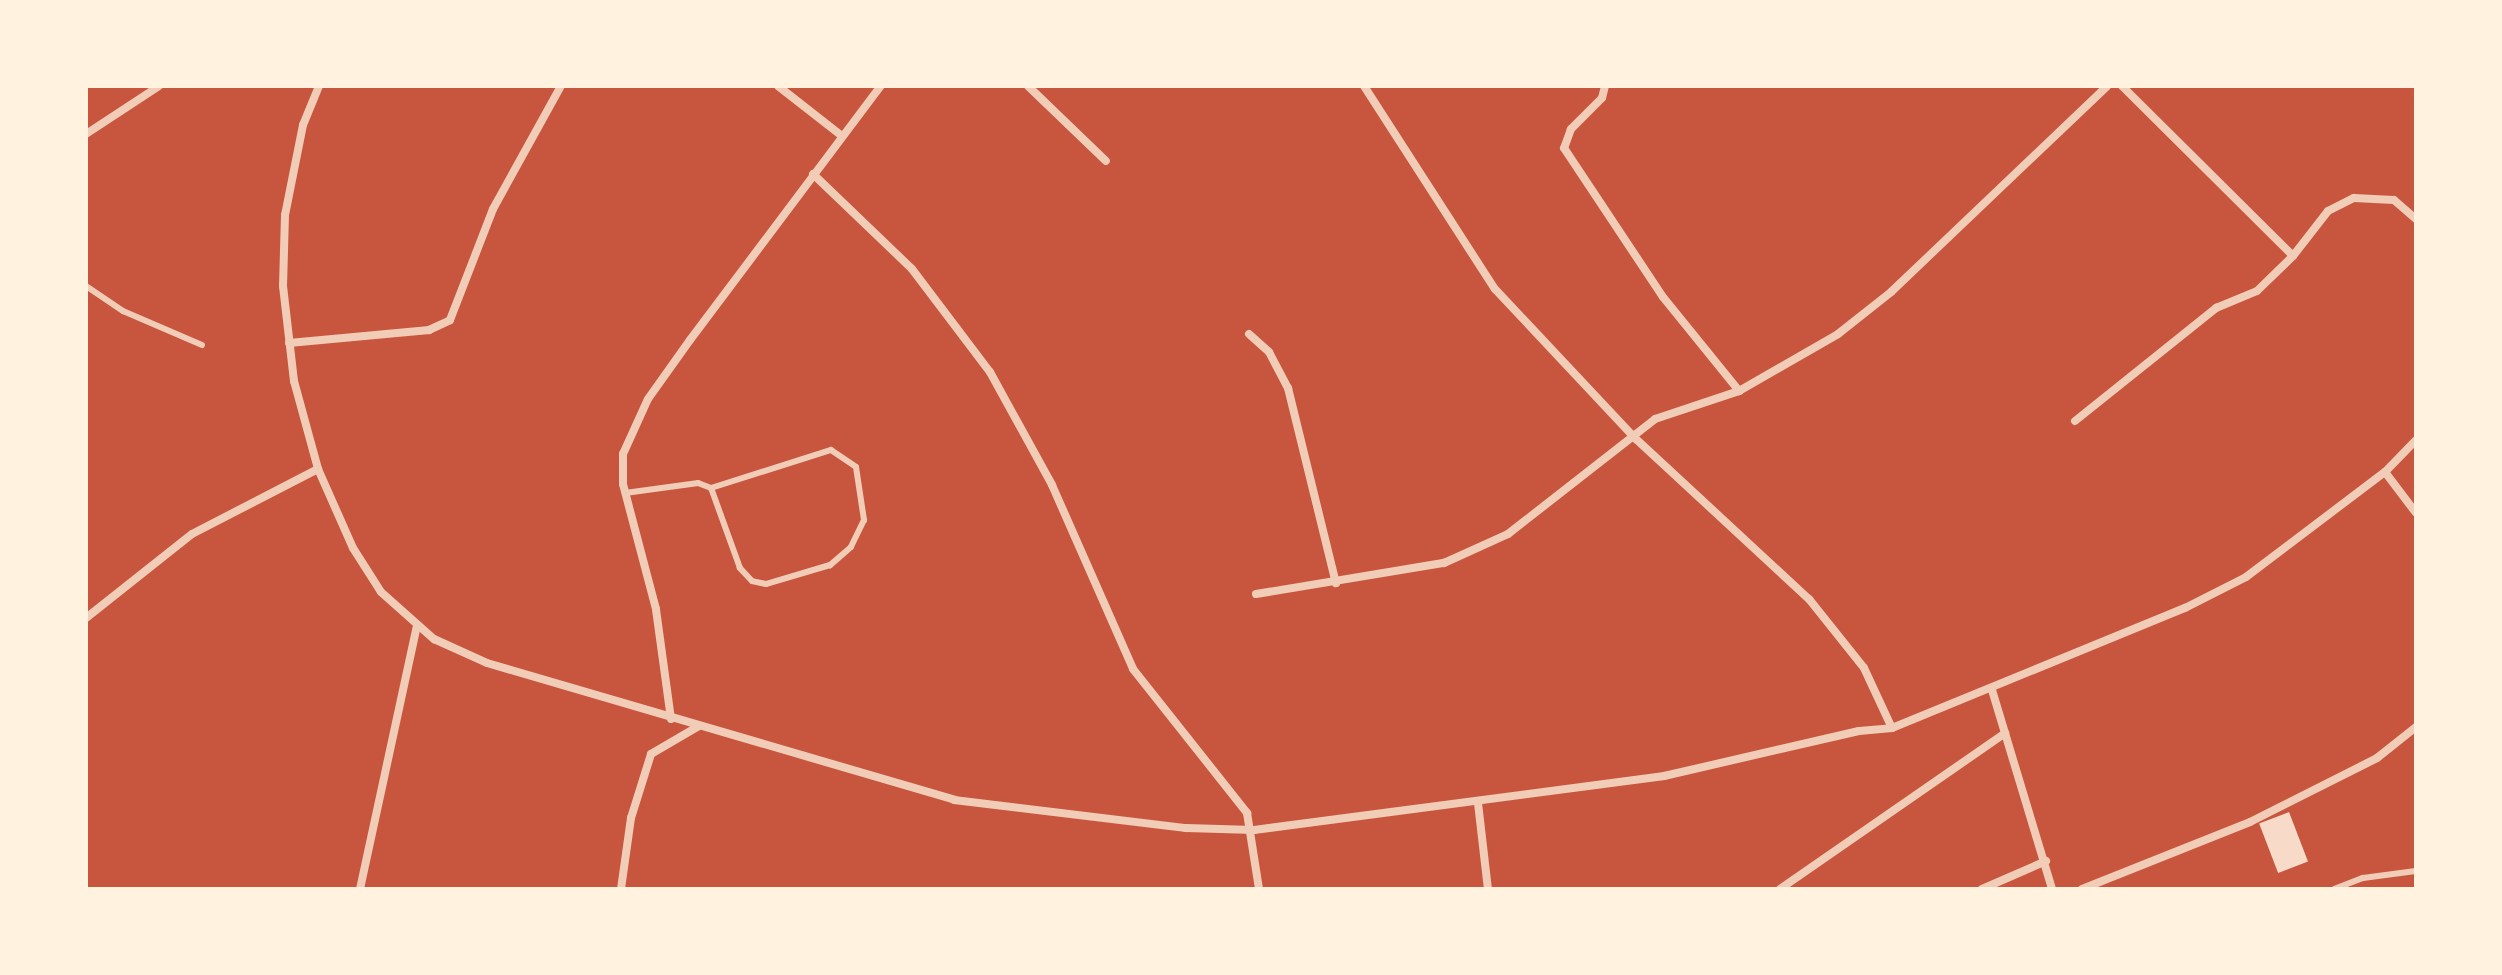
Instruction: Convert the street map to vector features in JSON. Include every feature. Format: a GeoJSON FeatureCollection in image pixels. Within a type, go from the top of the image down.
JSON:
{"type":"FeatureCollection","features":[{"type":"Feature","properties":{"kind":"street"},"geometry":{"type":"LineString","coordinates":[[86,134],[159,86]]}},
{"type":"Feature","properties":{"kind":"street"},"geometry":{"type":"LineString","coordinates":[[319,86],[303,125],[285,215],[283,286],[289,343],[301,415],[318,469],[353,548],[381,592],[417,626],[450,649],[487,663],[954,800],[1186,828],[1254,830],[1478,803],[1664,776],[1859,731],[1892,728],[1992,690],[2246,577],[2385,472],[2416,440]]}},
{"type":"Feature","properties":{"kind":"street"},"geometry":{"type":"LineString","coordinates":[[289,343],[429,330],[450,320],[493,209],[561,86]]}},
{"type":"Feature","properties":{"kind":"street"},"geometry":{"type":"LineString","coordinates":[[778,86],[842,136]]}},
{"type":"Feature","properties":{"kind":"street"},"geometry":{"type":"LineString","coordinates":[[671,719],[656,609],[625,493],[623,454],[648,399],[881,86]]}},
{"type":"Feature","properties":{"kind":"street"},"geometry":{"type":"LineString","coordinates":[[1028,86],[1106,161]]}},
{"type":"Feature","properties":{"kind":"street"},"geometry":{"type":"LineString","coordinates":[[1364,86],[1495,289],[1636,439],[1809,599],[1842,635],[1864,668],[1892,728]]}},
{"type":"Feature","properties":{"kind":"street"},"geometry":{"type":"LineString","coordinates":[[1605,86],[1602,98],[1571,129],[1564,148],[1663,297],[1739,391]]}},
{"type":"Feature","properties":{"kind":"street"},"geometry":{"type":"LineString","coordinates":[[1256,594],[1444,563],[1508,534],[1636,439],[1666,413],[1739,391],[1838,334],[1891,292],[2107,86]]}},
{"type":"Feature","properties":{"kind":"street"},"geometry":{"type":"LineString","coordinates":[[2122,86],[2293,256]]}},
{"type":"Feature","properties":{"kind":"street"},"geometry":{"type":"LineString","coordinates":[[813,174],[912,269],[990,372],[1052,485],[1133,669],[1239,801],[1254,830],[1259,889]]}},
{"type":"Feature","properties":{"kind":"street"},"geometry":{"type":"LineString","coordinates":[[2075,421],[2216,308],[2257,291],[2293,256],[2328,211],[2354,198],[2394,200],[2416,219]]}},
{"type":"Feature","properties":{"kind":"street"},"geometry":{"type":"LineString","coordinates":[[1249,334],[1269,352],[1288,388],[1336,583]]}},
{"type":"Feature","properties":{"kind":"street"},"geometry":{"type":"LineString","coordinates":[[86,618],[192,534],[318,469]]}},
{"type":"Feature","properties":{"kind":"street"},"geometry":{"type":"LineString","coordinates":[[2385,472],[2416,513]]}},
{"type":"Feature","properties":{"kind":"street"},"geometry":{"type":"LineString","coordinates":[[360,889],[417,626]]}},
{"type":"Feature","properties":{"kind":"street"},"geometry":{"type":"LineString","coordinates":[[1992,690],[2052,889]]}},
{"type":"Feature","properties":{"kind":"street"},"geometry":{"type":"LineString","coordinates":[[621,889],[631,818],[651,754],[700,726]]}},
{"type":"Feature","properties":{"kind":"street"},"geometry":{"type":"LineString","coordinates":[[2082,889],[2250,822],[2377,758],[2416,727]]}},
{"type":"Feature","properties":{"kind":"street"},"geometry":{"type":"LineString","coordinates":[[1780,889],[2005,733]]}},
{"type":"Feature","properties":{"kind":"street"},"geometry":{"type":"LineString","coordinates":[[1478,803],[1488,889]]}},
{"type":"Feature","properties":{"kind":"street"},"geometry":{"type":"LineString","coordinates":[[1982,889],[2046,861]]}},
{"type":"Feature","properties":{"kind":"lane"},"geometry":{"type":"LineString","coordinates":[[86,286],[123,311],[202,345]]}},
{"type":"Feature","properties":{"kind":"lane"},"geometry":{"type":"LineString","coordinates":[[625,493],[698,483],[711,488],[831,450],[856,467],[864,520],[851,547],[830,565],[766,584],[752,581],[740,568],[711,488]]}},
{"type":"Feature","properties":{"kind":"lane"},"geometry":{"type":"LineString","coordinates":[[2334,889],[2363,878],[2416,871]]}},
{"type":"Feature","properties":{"kind":"building"},"geometry":{"type":"Polygon","coordinates":[[[2289,812],[2308,861],[2278,873],[2259,823],[2289,812]]]}}]}
